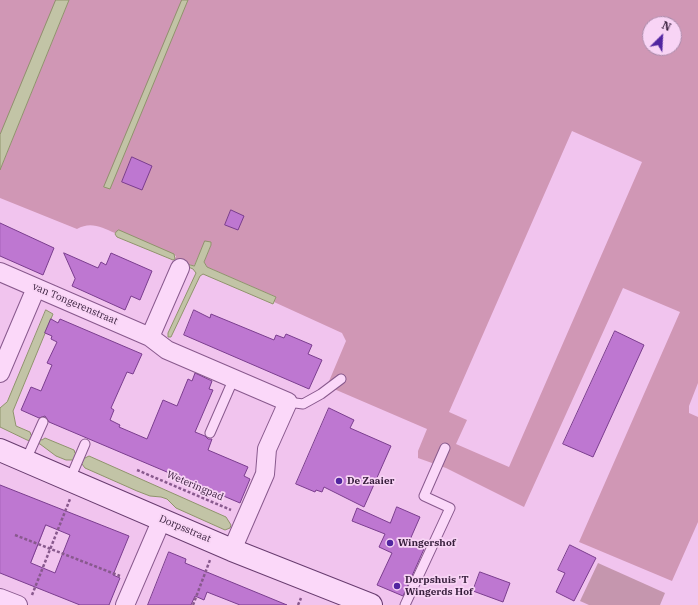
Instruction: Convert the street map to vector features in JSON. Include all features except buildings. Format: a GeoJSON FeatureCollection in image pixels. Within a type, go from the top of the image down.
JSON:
{"type":"FeatureCollection","features":[{"type":"Feature","properties":{"kind":"street"},"geometry":{"type":"LineString","coordinates":[[150,337],[180,268]]}},
{"type":"Feature","properties":{"kind":"street","name":"van Tongerenstraat"},"geometry":{"type":"LineString","coordinates":[[0,272],[150,337],[167,350],[288,402]]}},
{"type":"Feature","properties":{"kind":"street"},"geometry":{"type":"LineString","coordinates":[[0,373],[36,288]]}},
{"type":"Feature","properties":{"kind":"street"},"geometry":{"type":"LineString","coordinates":[[224,546],[246,516],[265,474],[268,449],[288,402]]}},
{"type":"Feature","properties":{"kind":"street","name":"Dorpsstraat"},"geometry":{"type":"LineString","coordinates":[[0,450],[30,452],[162,519],[224,546],[371,605]]}},
{"type":"Feature","properties":{"kind":"street"},"geometry":{"type":"LineString","coordinates":[[125,605],[162,519]]}},
{"type":"Feature","properties":{"kind":"street"},"geometry":{"type":"LineString","coordinates":[[0,598],[24,602]]}},
{"type":"Feature","properties":{"kind":"lane"},"geometry":{"type":"LineString","coordinates":[[210,433],[234,378]]}},
{"type":"Feature","properties":{"kind":"lane"},"geometry":{"type":"LineString","coordinates":[[288,402],[303,404],[322,394],[341,378]]}},
{"type":"Feature","properties":{"kind":"lane"},"geometry":{"type":"LineString","coordinates":[[30,452],[43,422]]}},
{"type":"Feature","properties":{"kind":"lane"},"geometry":{"type":"LineString","coordinates":[[75,475],[84,448]]}},
{"type":"Feature","properties":{"kind":"lane"},"geometry":{"type":"LineString","coordinates":[[405,605],[450,508],[424,496],[445,448]]}},
{"type":"Feature","properties":{"kind":"path","name":"Weteringpad"},"geometry":{"type":"LineString","coordinates":[[137,470],[246,516]]}},
{"type":"Feature","properties":{"kind":"path"},"geometry":{"type":"LineString","coordinates":[[24,602],[50,549],[75,475]]}},
{"type":"Feature","properties":{"kind":"path"},"geometry":{"type":"LineString","coordinates":[[14,535],[135,582]]}},
{"type":"Feature","properties":{"kind":"path"},"geometry":{"type":"LineString","coordinates":[[193,605],[224,546]]}},
{"type":"Feature","properties":{"kind":"shaded area"},"geometry":{"type":"Polygon","coordinates":[[[0,0],[61,0],[0,149],[0,0]]]}},
{"type":"Feature","properties":{"kind":"shaded area"},"geometry":{"type":"Polygon","coordinates":[[[56,0],[69,0],[0,170],[0,135],[56,0]]]}},
{"type":"Feature","properties":{"kind":"shaded area"},"geometry":{"type":"Polygon","coordinates":[[[69,0],[698,0],[698,383],[689,406],[689,413],[698,417],[698,522],[672,581],[579,542],[680,312],[623,288],[524,507],[446,468],[418,458],[418,451],[427,429],[327,386],[346,341],[342,333],[274,302],[276,297],[207,267],[204,262],[211,245],[205,242],[194,266],[175,259],[176,256],[116,232],[115,233],[101,227],[91,225],[77,229],[0,198],[0,170],[69,0]],[[572,131],[449,412],[467,420],[456,444],[509,467],[642,162],[572,131]]]}},
{"type":"Feature","properties":{"kind":"shaded area"},"geometry":{"type":"Polygon","coordinates":[[[182,0],[188,0],[110,189],[104,187],[182,0]]]}},
{"type":"Feature","properties":{"kind":"shaded area"},"geometry":{"type":"Polygon","coordinates":[[[119,230],[174,254],[175,259],[173,260],[117,237],[115,234],[119,230]]]}},
{"type":"Feature","properties":{"kind":"shaded area"},"geometry":{"type":"Polygon","coordinates":[[[205,241],[211,242],[204,262],[207,267],[276,297],[273,304],[203,274],[200,276],[171,337],[168,337],[168,333],[196,273],[193,269],[186,266],[187,264],[194,266],[205,241]]]}},
{"type":"Feature","properties":{"kind":"shaded area"},"geometry":{"type":"Polygon","coordinates":[[[46,310],[53,314],[13,411],[16,426],[30,432],[31,435],[42,440],[45,438],[74,450],[75,453],[85,458],[89,456],[226,517],[231,525],[230,528],[225,530],[176,508],[167,499],[150,496],[137,491],[85,468],[82,464],[56,456],[40,444],[27,440],[0,427],[0,408],[7,402],[46,310]]]}},
{"type":"Feature","properties":{"kind":"shaded area"},"geometry":{"type":"Polygon","coordinates":[[[598,563],[665,593],[660,605],[589,605],[580,601],[598,563]]]}},
{"type":"Feature","properties":{"kind":"place","name":"De Zaaier"},"geometry":{"type":"Point","coordinates":[339,481]}},
{"type":"Feature","properties":{"kind":"place","name":"Wingershof"},"geometry":{"type":"Point","coordinates":[390,543]}},
{"type":"Feature","properties":{"kind":"place","name":"Dorpshuis 'T Wingerds Hof"},"geometry":{"type":"Point","coordinates":[397,586]}}]}
